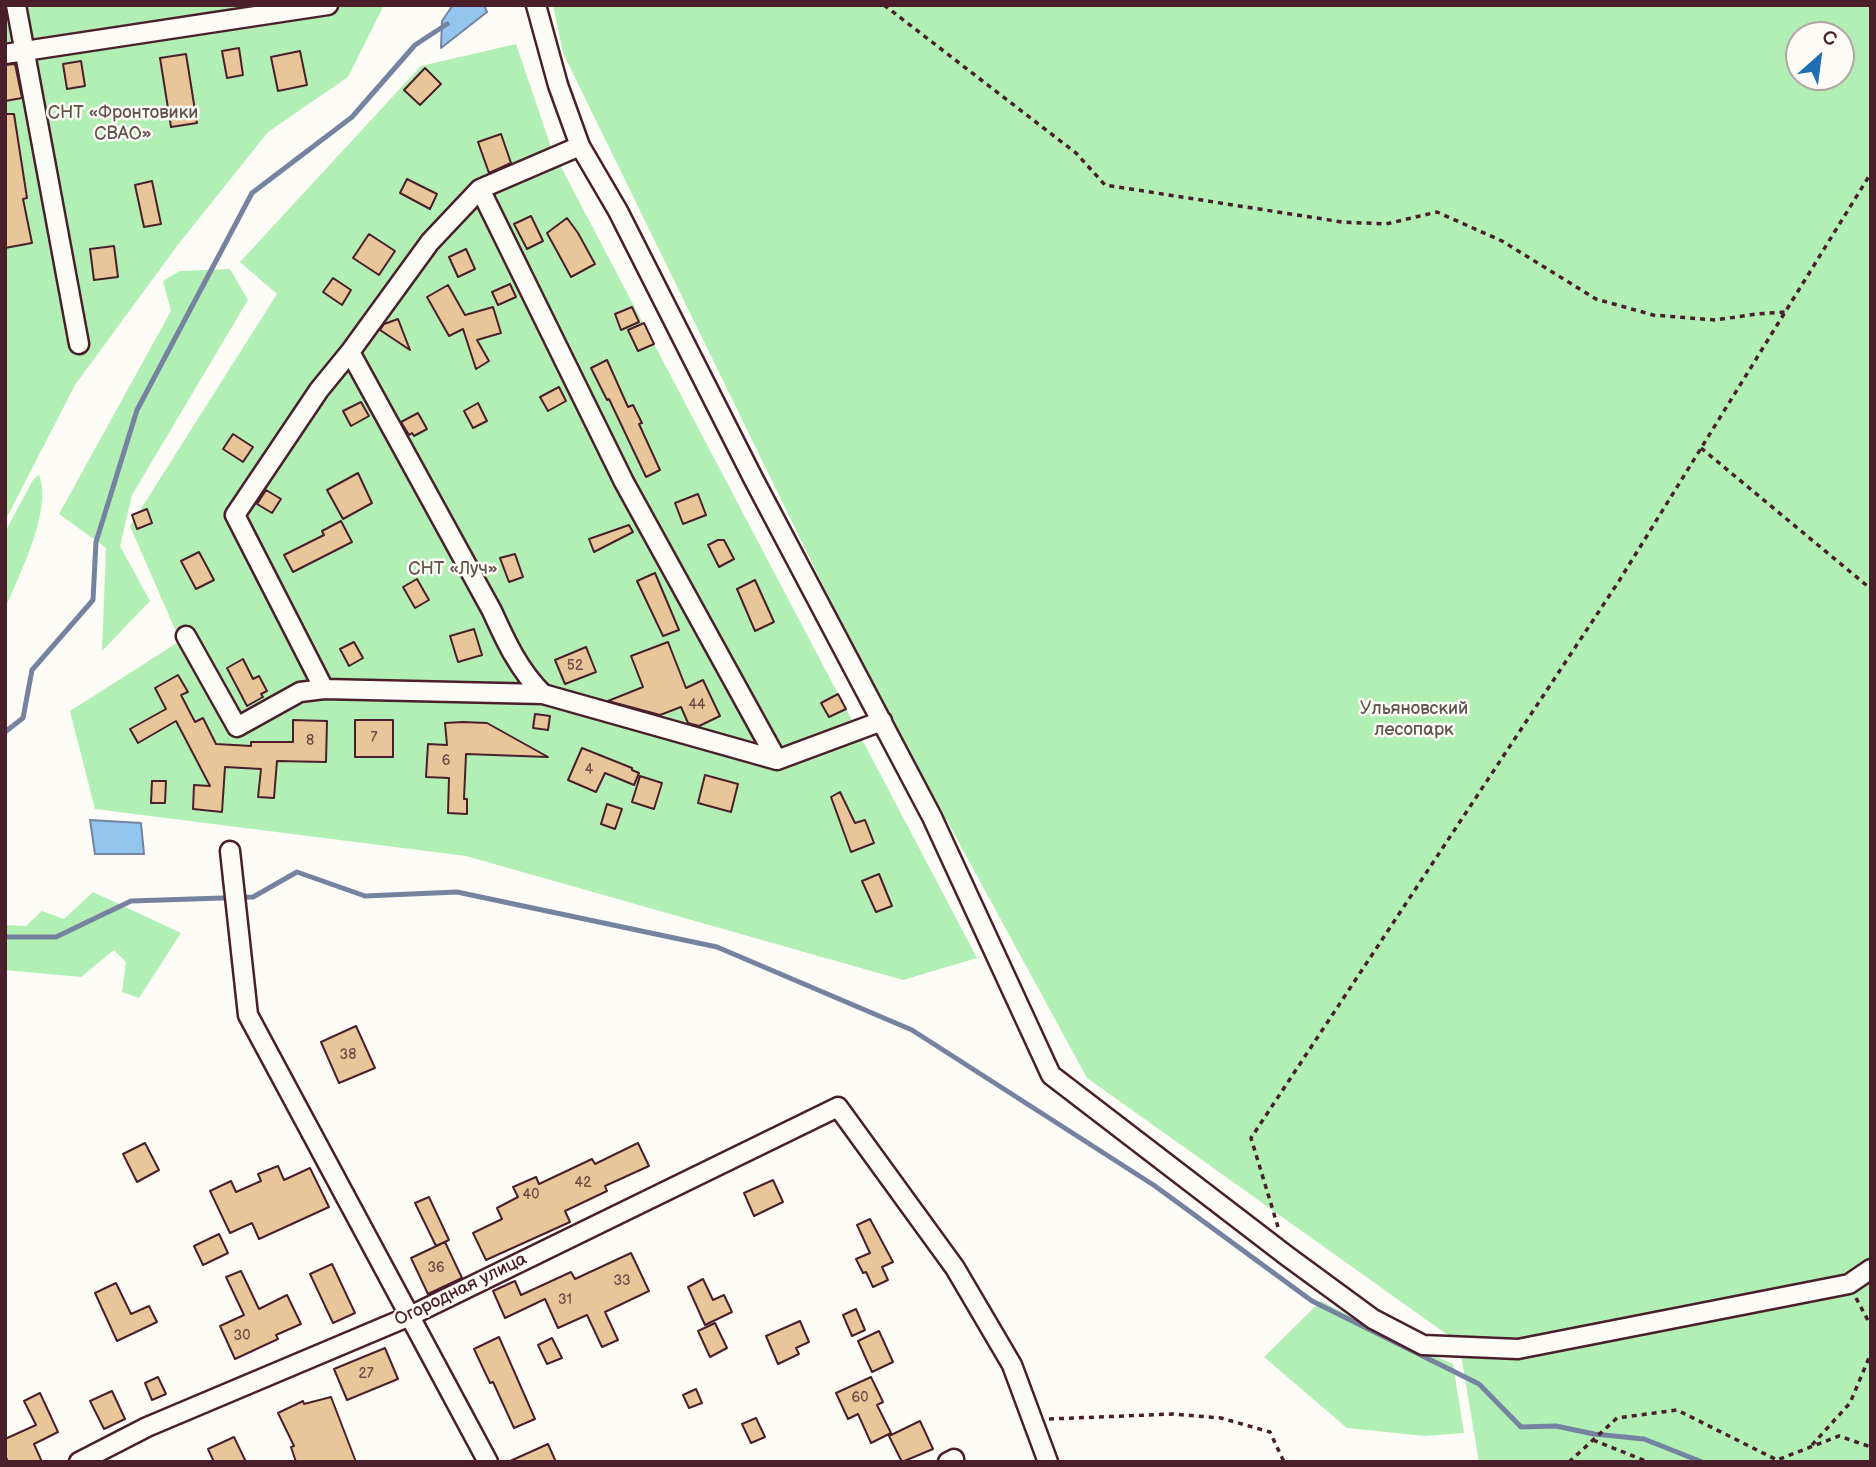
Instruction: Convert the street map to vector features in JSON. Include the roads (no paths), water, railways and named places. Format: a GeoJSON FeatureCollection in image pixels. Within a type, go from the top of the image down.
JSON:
{"type":"FeatureCollection","features":[{"type":"Feature","properties":{"kind":"street"},"geometry":{"type":"LineString","coordinates":[[16,5],[79,344]]}},
{"type":"Feature","properties":{"kind":"street"},"geometry":{"type":"LineString","coordinates":[[206,5],[209,23]]}},
{"type":"Feature","properties":{"kind":"street"},"geometry":{"type":"LineString","coordinates":[[5,54],[328,5]]}},
{"type":"Feature","properties":{"kind":"street"},"geometry":{"type":"LineString","coordinates":[[536,5],[558,85],[580,146],[618,211],[754,480],[932,817],[1051,1075],[1373,1319],[1423,1345],[1518,1349],[1849,1284],[1871,1269]]}},
{"type":"Feature","properties":{"kind":"street"},"geometry":{"type":"LineString","coordinates":[[324,689],[235,515],[319,390],[430,242],[480,189],[580,146]]}},
{"type":"Feature","properties":{"kind":"street"},"geometry":{"type":"LineString","coordinates":[[480,189],[624,482],[776,761]]}},
{"type":"Feature","properties":{"kind":"street"},"geometry":{"type":"LineString","coordinates":[[350,352],[492,611],[513,656],[525,677],[542,694]]}},
{"type":"Feature","properties":{"kind":"street"},"geometry":{"type":"LineString","coordinates":[[186,636],[237,727],[300,692],[324,689],[542,694],[776,761],[882,721]]}},
{"type":"Feature","properties":{"kind":"street"},"geometry":{"type":"LineString","coordinates":[[230,851],[248,1015],[488,1462]]}},
{"type":"Feature","properties":{"kind":"street","name":"Огородная улица"},"geometry":{"type":"LineString","coordinates":[[79,1462],[147,1427],[410,1316],[838,1107],[955,1268],[1012,1365],[1048,1462]]}},
{"type":"Feature","properties":{"kind":"water"},"geometry":{"type":"Polygon","coordinates":[[[453,5],[484,5],[487,12],[441,48],[442,21],[453,5]]]}},
{"type":"Feature","properties":{"kind":"water"},"geometry":{"type":"Polygon","coordinates":[[[90,820],[141,823],[144,854],[95,854],[90,820]]]}},
{"type":"Feature","properties":{"kind":"waterway"},"geometry":{"type":"LineString","coordinates":[[5,732],[23,718],[32,670],[93,600],[96,542],[137,410],[252,193],[352,117],[415,45],[447,24]]}},
{"type":"Feature","properties":{"kind":"waterway"},"geometry":{"type":"LineString","coordinates":[[5,937],[56,937],[131,901],[253,897],[297,872],[365,896],[457,892],[717,947],[912,1030],[1155,1186],[1312,1301],[1479,1384],[1521,1427],[1556,1426],[1594,1434],[1644,1439],[1702,1462]]}},
{"type":"Feature","properties":{"kind":"park label","name":"СНТ «Фронтовики СВАО»"},"geometry":{"type":"Point","coordinates":[123,123]}},
{"type":"Feature","properties":{"kind":"park label","name":"СНТ «Луч»"},"geometry":{"type":"Point","coordinates":[453,569]}},
{"type":"Feature","properties":{"kind":"park label","name":"Ульяновский лесопарк"},"geometry":{"type":"Point","coordinates":[1414,719]}}]}
